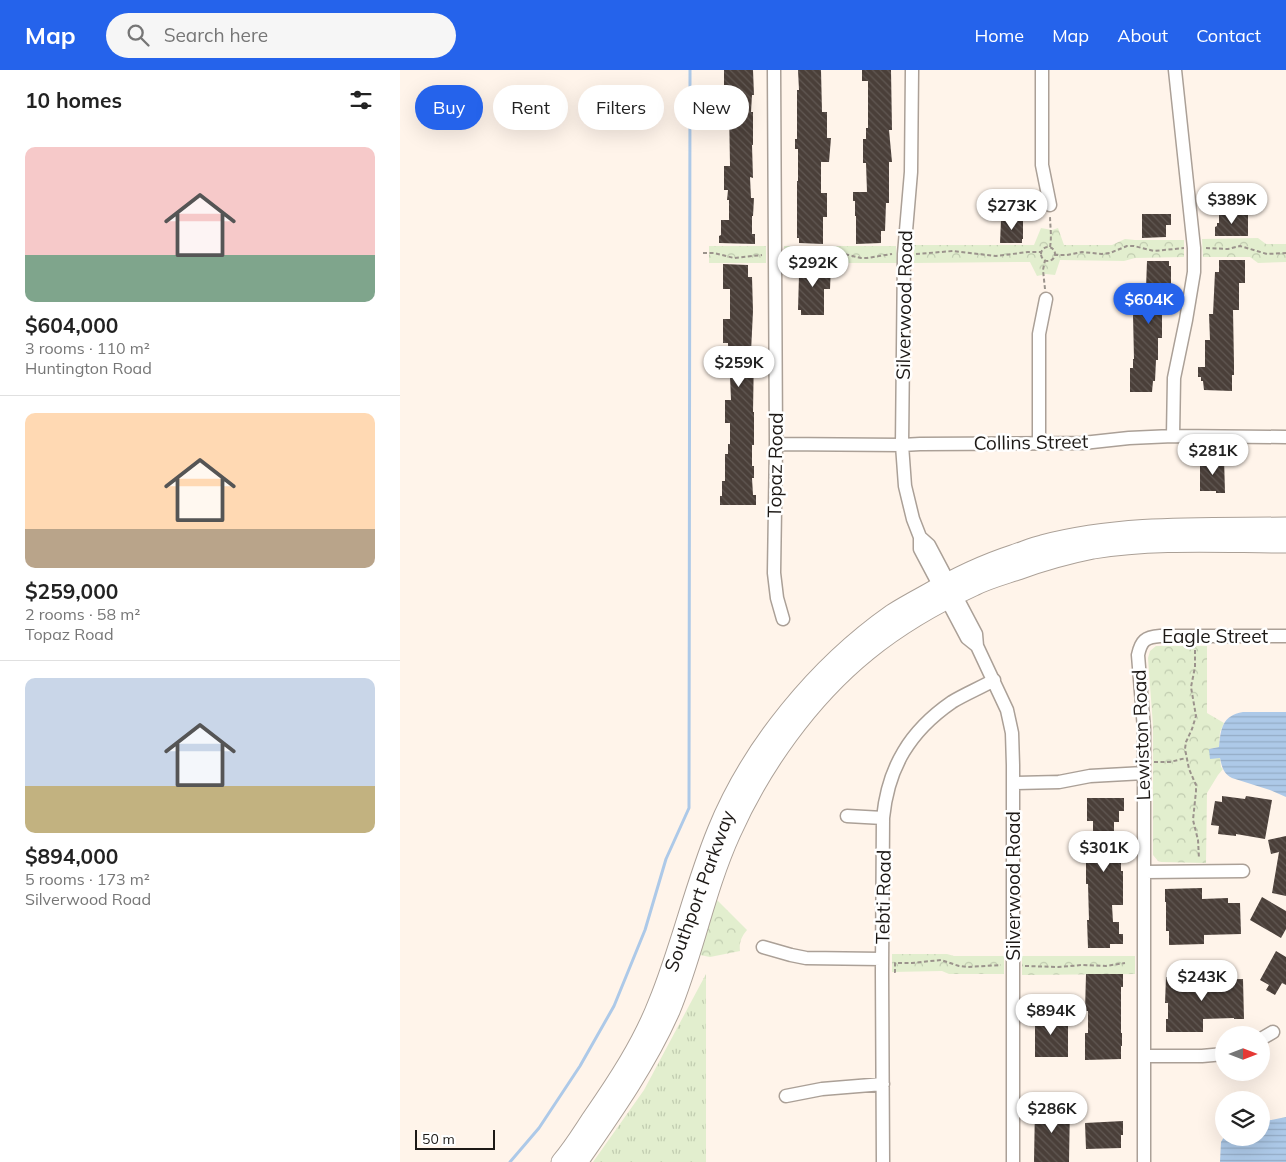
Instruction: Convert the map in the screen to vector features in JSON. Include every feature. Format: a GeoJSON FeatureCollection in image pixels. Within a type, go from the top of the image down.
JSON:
{"type":"FeatureCollection","features":[{"type":"Feature","properties":{"kind":"street","name":"Topaz Road"},"geometry":{"type":"LineString","coordinates":[[774,70],[776,444],[774,573],[777,598],[783,619]]}},
{"type":"Feature","properties":{"kind":"street","name":"Silverwood Road"},"geometry":{"type":"LineString","coordinates":[[912,70],[911,172],[904,254],[902,445],[905,486],[913,519],[920,537],[920,549],[948,591],[967,638],[977,646],[994,680],[1006,710],[1012,733],[1014,783],[1013,1162]]}},
{"type":"Feature","properties":{"kind":"street"},"geometry":{"type":"LineString","coordinates":[[1042,70],[1042,165],[1050,206]]}},
{"type":"Feature","properties":{"kind":"street"},"geometry":{"type":"LineString","coordinates":[[1173,436],[1174,378],[1194,272],[1194,248],[1175,70]]}},
{"type":"Feature","properties":{"kind":"street"},"geometry":{"type":"LineString","coordinates":[[1039,444],[1039,334],[1046,299]]}},
{"type":"Feature","properties":{"kind":"street","name":"Collins Street"},"geometry":{"type":"LineString","coordinates":[[776,444],[1039,444],[1084,443],[1173,436],[1286,437]]}},
{"type":"Feature","properties":{"kind":"street","name":"Southport Parkway"},"geometry":{"type":"LineString","coordinates":[[578,1162],[620,1102],[646,1058],[670,1011],[690,957],[715,876],[730,835],[746,802],[771,758],[800,720],[831,684],[867,651],[948,591],[993,561],[1042,545],[1092,535],[1145,528],[1286,527]]}},
{"type":"Feature","properties":{"kind":"street","name":"Southport Parkway"},"geometry":{"type":"LineString","coordinates":[[562,1162],[609,1094],[635,1052],[658,1005],[677,953],[702,871],[734,796],[760,751],[789,711],[821,675],[858,641],[894,613],[948,591],[975,585],[1046,560],[1093,550],[1146,544],[1286,543]]}},
{"type":"Feature","properties":{"kind":"street","name":"Eagle Street"},"geometry":{"type":"LineString","coordinates":[[1144,640],[1154,636],[1286,636]]}},
{"type":"Feature","properties":{"kind":"street","name":"Lewiston Road"},"geometry":{"type":"LineString","coordinates":[[1144,640],[1138,655],[1144,729],[1144,1162]]}},
{"type":"Feature","properties":{"kind":"street","name":"Tebti Road"},"geometry":{"type":"LineString","coordinates":[[883,1162],[882,966],[884,818],[888,786],[896,764],[906,748],[936,714],[954,701],[994,680]]}},
{"type":"Feature","properties":{"kind":"street"},"geometry":{"type":"LineString","coordinates":[[1014,783],[1059,782],[1090,776],[1144,774]]}},
{"type":"Feature","properties":{"kind":"street"},"geometry":{"type":"LineString","coordinates":[[847,816],[884,818]]}},
{"type":"Feature","properties":{"kind":"street"},"geometry":{"type":"LineString","coordinates":[[1144,872],[1243,871]]}},
{"type":"Feature","properties":{"kind":"street"},"geometry":{"type":"LineString","coordinates":[[763,946],[806,958],[882,966]]}},
{"type":"Feature","properties":{"kind":"street"},"geometry":{"type":"LineString","coordinates":[[1144,1056],[1215,1055]]}},
{"type":"Feature","properties":{"kind":"street"},"geometry":{"type":"LineString","coordinates":[[786,1096],[822,1088],[883,1084]]}},
{"type":"Feature","properties":{"kind":"path"},"geometry":{"type":"LineString","coordinates":[[1050,206],[1050,247],[1054,251],[1054,255]]}},
{"type":"Feature","properties":{"kind":"path"},"geometry":{"type":"LineString","coordinates":[[1054,255],[1082,252],[1102,254],[1127,246],[1154,251],[1194,248],[1228,249],[1240,246],[1263,253],[1286,253]]}},
{"type":"Feature","properties":{"kind":"path"},"geometry":{"type":"LineString","coordinates":[[703,253],[714,253],[734,258],[758,255],[836,252],[868,258],[888,254],[953,251],[996,256],[1041,252],[1044,248],[1050,247]]}},
{"type":"Feature","properties":{"kind":"path"},"geometry":{"type":"LineString","coordinates":[[1041,252],[1045,260],[1043,270],[1046,299]]}},
{"type":"Feature","properties":{"kind":"path"},"geometry":{"type":"LineString","coordinates":[[1045,260],[1050,260],[1054,255]]}},
{"type":"Feature","properties":{"kind":"path"},"geometry":{"type":"LineString","coordinates":[[1195,650],[1195,667],[1191,681],[1191,693],[1196,716],[1186,742],[1186,758],[1196,785],[1193,820],[1198,840],[1198,859]]}},
{"type":"Feature","properties":{"kind":"path"},"geometry":{"type":"LineString","coordinates":[[1144,774],[1155,762],[1170,762],[1186,758]]}},
{"type":"Feature","properties":{"kind":"path"},"geometry":{"type":"LineString","coordinates":[[882,966],[895,972],[895,963],[912,964],[941,960],[967,967],[1014,965],[1058,967],[1125,964]]}},
{"type":"Feature","properties":{"kind":"green space"},"geometry":{"type":"Polygon","coordinates":[[[1041,228],[1052,230],[1058,228],[1064,245],[1112,245],[1125,239],[1184,240],[1184,257],[1135,258],[1124,261],[1060,260],[1055,275],[1037,276],[1030,262],[914,263],[914,245],[1034,245],[1041,228]]]}},
{"type":"Feature","properties":{"kind":"green space"},"geometry":{"type":"Polygon","coordinates":[[[1258,238],[1266,244],[1286,244],[1286,262],[1258,263],[1250,257],[1203,257],[1202,239],[1258,238]]]}},
{"type":"Feature","properties":{"kind":"green space"},"geometry":{"type":"Polygon","coordinates":[[[709,246],[766,246],[766,263],[709,263],[709,246]]]}},
{"type":"Feature","properties":{"kind":"green space"},"geometry":{"type":"Polygon","coordinates":[[[784,246],[896,246],[897,263],[784,263],[784,246]]]}},
{"type":"Feature","properties":{"kind":"green space"},"geometry":{"type":"Polygon","coordinates":[[[1156,646],[1207,646],[1207,713],[1224,723],[1220,732],[1219,747],[1209,749],[1220,758],[1223,769],[1207,793],[1206,863],[1161,862],[1153,855],[1153,726],[1148,658],[1150,651],[1156,646]]]}},
{"type":"Feature","properties":{"kind":"green space"},"geometry":{"type":"Polygon","coordinates":[[[716,899],[747,930],[741,940],[740,951],[710,957],[700,955],[716,899]]]}},
{"type":"Feature","properties":{"kind":"green space"},"geometry":{"type":"Polygon","coordinates":[[[892,954],[1004,956],[1004,974],[949,974],[942,971],[892,972],[892,954]]]}},
{"type":"Feature","properties":{"kind":"green space"},"geometry":{"type":"Polygon","coordinates":[[[1022,956],[1135,956],[1135,974],[1022,975],[1022,956]]]}},
{"type":"Feature","properties":{"kind":"green space"},"geometry":{"type":"Polygon","coordinates":[[[706,974],[706,1162],[593,1162],[644,1090],[706,974]]]}},
{"type":"Feature","properties":{"kind":"water"},"geometry":{"type":"Polygon","coordinates":[[[1243,712],[1286,712],[1286,797],[1232,778],[1222,767],[1220,758],[1210,759],[1209,749],[1219,747],[1224,724],[1231,716],[1243,712]]]}},
{"type":"Feature","properties":{"kind":"water"},"geometry":{"type":"Polygon","coordinates":[[[1286,1117],[1286,1162],[1220,1162],[1221,1146],[1270,1146],[1270,1120],[1286,1117]]]}},
{"type":"Feature","properties":{"kind":"building"},"geometry":{"type":"Polygon","coordinates":[[[724,70],[753,70],[754,95],[752,95],[751,112],[753,112],[753,178],[750,177],[751,198],[754,198],[752,234],[755,234],[755,244],[719,243],[721,220],[729,220],[728,190],[724,190],[724,166],[730,166],[729,130],[749,130],[749,85],[724,85],[724,70]]]}},
{"type":"Feature","properties":{"kind":"building"},"geometry":{"type":"Polygon","coordinates":[[[798,70],[821,70],[822,112],[827,112],[827,138],[831,138],[829,162],[821,162],[821,193],[827,193],[827,217],[823,217],[823,244],[799,243],[799,238],[797,238],[798,149],[795,149],[795,139],[797,139],[798,70]]]}},
{"type":"Feature","properties":{"kind":"building"},"geometry":{"type":"Polygon","coordinates":[[[862,70],[891,70],[892,130],[889,130],[892,162],[889,162],[889,203],[886,203],[885,231],[881,231],[881,243],[856,244],[856,216],[853,192],[867,192],[866,163],[863,163],[863,139],[866,139],[866,128],[868,128],[868,81],[862,81],[862,70]]]}},
{"type":"Feature","properties":{"kind":"building"},"geometry":{"type":"Polygon","coordinates":[[[1219,213],[1248,213],[1248,236],[1215,236],[1215,227],[1219,223],[1219,213]]]}},
{"type":"Feature","properties":{"kind":"building"},"geometry":{"type":"Polygon","coordinates":[[[1142,214],[1171,214],[1171,225],[1166,225],[1166,237],[1142,238],[1142,214]]]}},
{"type":"Feature","properties":{"kind":"building"},"geometry":{"type":"Polygon","coordinates":[[[1023,219],[1022,243],[1000,243],[1001,220],[1023,219]]]}},
{"type":"Feature","properties":{"kind":"building"},"geometry":{"type":"Polygon","coordinates":[[[1219,260],[1245,260],[1245,283],[1239,283],[1239,310],[1233,310],[1234,375],[1232,375],[1232,391],[1204,390],[1203,381],[1201,381],[1201,377],[1198,377],[1198,367],[1205,367],[1205,340],[1210,340],[1209,314],[1213,314],[1215,272],[1219,272],[1219,260]]]}},
{"type":"Feature","properties":{"kind":"building"},"geometry":{"type":"Polygon","coordinates":[[[1147,261],[1169,261],[1169,266],[1171,266],[1171,284],[1165,284],[1165,301],[1168,301],[1168,311],[1162,311],[1162,338],[1158,338],[1158,360],[1156,360],[1155,381],[1153,381],[1152,392],[1130,392],[1130,368],[1133,368],[1134,359],[1133,304],[1135,304],[1135,288],[1146,288],[1147,261]]]}},
{"type":"Feature","properties":{"kind":"building"},"geometry":{"type":"Polygon","coordinates":[[[723,264],[748,265],[748,277],[752,277],[751,352],[754,352],[754,445],[752,445],[752,466],[754,466],[754,478],[752,478],[753,495],[756,495],[756,505],[720,505],[722,481],[725,481],[725,454],[728,454],[728,444],[730,444],[730,423],[725,423],[725,400],[731,400],[728,343],[723,343],[723,319],[730,319],[730,289],[723,289],[723,264]]]}},
{"type":"Feature","properties":{"kind":"building"},"geometry":{"type":"Polygon","coordinates":[[[796,265],[831,265],[830,289],[824,289],[824,315],[801,315],[801,310],[798,310],[799,275],[796,275],[796,265]]]}},
{"type":"Feature","properties":{"kind":"building"},"geometry":{"type":"Polygon","coordinates":[[[1214,457],[1224,457],[1225,493],[1200,491],[1200,462],[1210,462],[1210,460],[1214,460],[1214,457]]]}},
{"type":"Feature","properties":{"kind":"building"},"geometry":{"type":"Polygon","coordinates":[[[1222,796],[1245,799],[1246,796],[1272,800],[1265,839],[1236,834],[1236,836],[1218,834],[1219,826],[1211,825],[1215,801],[1222,802],[1222,796]]]}},
{"type":"Feature","properties":{"kind":"building"},"geometry":{"type":"Polygon","coordinates":[[[1087,798],[1124,798],[1124,811],[1119,811],[1119,822],[1114,822],[1114,838],[1121,838],[1123,905],[1112,905],[1113,922],[1119,922],[1119,934],[1123,934],[1123,944],[1110,944],[1110,948],[1088,948],[1088,884],[1086,884],[1085,843],[1093,843],[1093,821],[1087,821],[1087,798]]]}},
{"type":"Feature","properties":{"kind":"building"},"geometry":{"type":"Polygon","coordinates":[[[1286,836],[1286,896],[1272,893],[1279,852],[1271,854],[1268,840],[1286,836]]]}},
{"type":"Feature","properties":{"kind":"building"},"geometry":{"type":"Polygon","coordinates":[[[1202,888],[1202,899],[1228,898],[1228,903],[1240,903],[1241,934],[1204,935],[1204,944],[1169,945],[1169,931],[1166,931],[1165,889],[1202,888]]]}},
{"type":"Feature","properties":{"kind":"building"},"geometry":{"type":"Polygon","coordinates":[[[1262,897],[1286,911],[1286,929],[1281,938],[1250,920],[1262,897]]]}},
{"type":"Feature","properties":{"kind":"building"},"geometry":{"type":"Polygon","coordinates":[[[1276,951],[1286,957],[1286,985],[1282,983],[1275,995],[1266,990],[1269,985],[1260,980],[1276,951]]]}},
{"type":"Feature","properties":{"kind":"building"},"geometry":{"type":"Polygon","coordinates":[[[1086,974],[1123,974],[1123,987],[1121,987],[1121,1059],[1085,1060],[1085,1033],[1088,1033],[1088,1011],[1085,1011],[1086,974]]]}},
{"type":"Feature","properties":{"kind":"building"},"geometry":{"type":"Polygon","coordinates":[[[1166,977],[1205,978],[1205,980],[1243,979],[1244,1019],[1203,1019],[1203,1032],[1166,1032],[1168,1003],[1165,1003],[1166,977]]]}},
{"type":"Feature","properties":{"kind":"building"},"geometry":{"type":"Polygon","coordinates":[[[1068,1015],[1068,1057],[1035,1057],[1035,1026],[1032,1026],[1032,1016],[1068,1015]]]}},
{"type":"Feature","properties":{"kind":"building"},"geometry":{"type":"Polygon","coordinates":[[[1035,1105],[1070,1105],[1069,1162],[1034,1162],[1035,1105]]]}},
{"type":"Feature","properties":{"kind":"building"},"geometry":{"type":"Polygon","coordinates":[[[1123,1121],[1121,1148],[1086,1149],[1085,1123],[1123,1121]]]}},
{"type":"Feature","properties":{"kind":"waterway"},"geometry":{"type":"LineString","coordinates":[[510,1162],[539,1128],[580,1066],[614,1006],[645,930],[666,859],[689,808],[690,70]]}}]}
